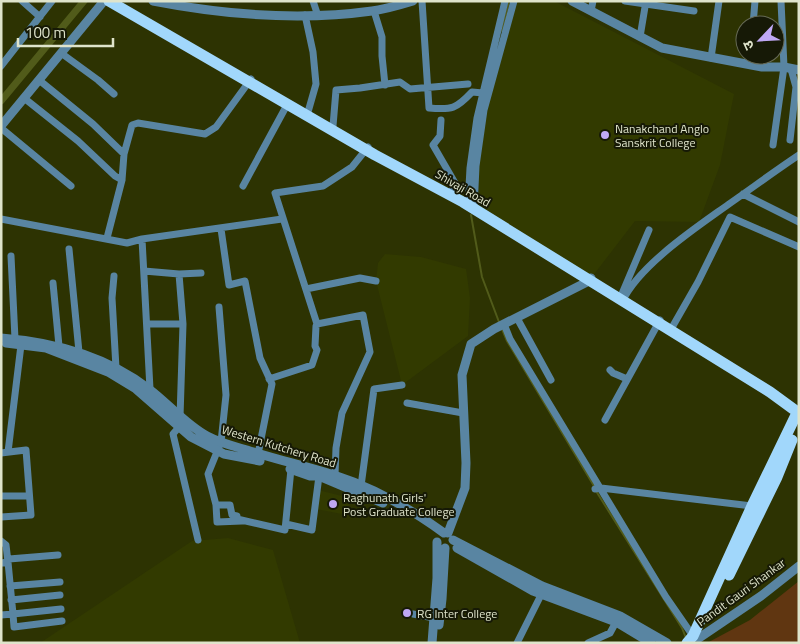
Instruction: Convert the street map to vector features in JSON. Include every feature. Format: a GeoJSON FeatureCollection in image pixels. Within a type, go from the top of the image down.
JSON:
{"type":"FeatureCollection","features":[{"type":"Feature","properties":{"kind":"main road","name":"Shivaji Road"},"geometry":{"type":"LineString","coordinates":[[109,1],[471,205],[671,329],[798,413]]}},
{"type":"Feature","properties":{"kind":"main road"},"geometry":{"type":"LineString","coordinates":[[117,1],[250,80]]}},
{"type":"Feature","properties":{"kind":"main road"},"geometry":{"type":"LineString","coordinates":[[288,102],[308,112],[332,128]]}},
{"type":"Feature","properties":{"kind":"main road"},"geometry":{"type":"LineString","coordinates":[[368,148],[451,192],[471,205]]}},
{"type":"Feature","properties":{"kind":"main road"},"geometry":{"type":"LineString","coordinates":[[693,640],[752,506],[798,413]]}},
{"type":"Feature","properties":{"kind":"main road"},"geometry":{"type":"LineString","coordinates":[[693,640],[776,477],[798,413]]}},
{"type":"Feature","properties":{"kind":"street"},"geometry":{"type":"LineString","coordinates":[[22,1],[40,17]]}},
{"type":"Feature","properties":{"kind":"street"},"geometry":{"type":"LineString","coordinates":[[1,66],[52,1]]}},
{"type":"Feature","properties":{"kind":"street"},"geometry":{"type":"LineString","coordinates":[[71,186],[1,127],[104,1]]}},
{"type":"Feature","properties":{"kind":"street"},"geometry":{"type":"LineString","coordinates":[[152,1],[214,10],[292,17],[374,11],[390,4],[413,1]]}},
{"type":"Feature","properties":{"kind":"street"},"geometry":{"type":"LineString","coordinates":[[314,1],[318,16]]}},
{"type":"Feature","properties":{"kind":"street"},"geometry":{"type":"LineString","coordinates":[[422,1],[429,108],[448,110],[458,106],[472,92],[483,93]]}},
{"type":"Feature","properties":{"kind":"street"},"geometry":{"type":"LineString","coordinates":[[471,205],[472,146],[505,1]]}},
{"type":"Feature","properties":{"kind":"street"},"geometry":{"type":"LineString","coordinates":[[471,205],[484,110],[514,1]]}},
{"type":"Feature","properties":{"kind":"street"},"geometry":{"type":"LineString","coordinates":[[572,1],[662,48],[711,58],[735,59]]}},
{"type":"Feature","properties":{"kind":"street"},"geometry":{"type":"LineString","coordinates":[[591,11],[593,1]]}},
{"type":"Feature","properties":{"kind":"street"},"geometry":{"type":"LineString","coordinates":[[625,1],[694,11]]}},
{"type":"Feature","properties":{"kind":"street"},"geometry":{"type":"LineString","coordinates":[[711,58],[719,1]]}},
{"type":"Feature","properties":{"kind":"street"},"geometry":{"type":"LineString","coordinates":[[754,15],[756,1]]}},
{"type":"Feature","properties":{"kind":"street"},"geometry":{"type":"LineString","coordinates":[[781,1],[791,69],[796,87],[790,140]]}},
{"type":"Feature","properties":{"kind":"street"},"geometry":{"type":"LineString","coordinates":[[640,37],[646,3]]}},
{"type":"Feature","properties":{"kind":"street"},"geometry":{"type":"LineString","coordinates":[[374,11],[382,37],[385,85]]}},
{"type":"Feature","properties":{"kind":"street"},"geometry":{"type":"LineString","coordinates":[[305,15],[313,52],[316,84],[308,112]]}},
{"type":"Feature","properties":{"kind":"street"},"geometry":{"type":"LineString","coordinates":[[62,53],[114,94]]}},
{"type":"Feature","properties":{"kind":"street"},"geometry":{"type":"LineString","coordinates":[[758,65],[762,67],[791,69]]}},
{"type":"Feature","properties":{"kind":"street"},"geometry":{"type":"LineString","coordinates":[[772,145],[791,69]]}},
{"type":"Feature","properties":{"kind":"street"},"geometry":{"type":"LineString","coordinates":[[39,80],[93,124],[124,154]]}},
{"type":"Feature","properties":{"kind":"street"},"geometry":{"type":"LineString","coordinates":[[108,238],[122,180],[124,154],[132,125],[138,123],[205,134],[216,127],[250,80]]}},
{"type":"Feature","properties":{"kind":"street"},"geometry":{"type":"LineString","coordinates":[[332,128],[336,90],[400,82],[410,89],[468,84]]}},
{"type":"Feature","properties":{"kind":"street"},"geometry":{"type":"LineString","coordinates":[[24,98],[78,141],[115,176],[122,180]]}},
{"type":"Feature","properties":{"kind":"street"},"geometry":{"type":"LineString","coordinates":[[243,186],[288,102]]}},
{"type":"Feature","properties":{"kind":"street"},"geometry":{"type":"LineString","coordinates":[[441,120],[440,136],[433,145],[455,182],[451,192]]}},
{"type":"Feature","properties":{"kind":"street"},"geometry":{"type":"LineString","coordinates":[[270,379],[312,365],[316,356],[317,324],[275,193],[323,186],[352,167],[368,148]]}},
{"type":"Feature","properties":{"kind":"street"},"geometry":{"type":"LineString","coordinates":[[622,299],[646,270],[675,244],[799,155]]}},
{"type":"Feature","properties":{"kind":"street"},"geometry":{"type":"LineString","coordinates":[[743,194],[799,222]]}},
{"type":"Feature","properties":{"kind":"street"},"geometry":{"type":"LineString","coordinates":[[671,329],[698,282],[730,217],[798,243]]}},
{"type":"Feature","properties":{"kind":"street"},"geometry":{"type":"LineString","coordinates":[[1,219],[127,242],[282,219]]}},
{"type":"Feature","properties":{"kind":"street"},"geometry":{"type":"LineString","coordinates":[[221,228],[228,285],[246,281],[260,358],[272,384],[258,454]]}},
{"type":"Feature","properties":{"kind":"street"},"geometry":{"type":"LineString","coordinates":[[622,299],[649,230]]}},
{"type":"Feature","properties":{"kind":"street"},"geometry":{"type":"LineString","coordinates":[[142,240],[150,389]]}},
{"type":"Feature","properties":{"kind":"street"},"geometry":{"type":"LineString","coordinates":[[69,249],[79,352]]}},
{"type":"Feature","properties":{"kind":"street"},"geometry":{"type":"LineString","coordinates":[[1,517],[31,515],[26,450],[5,452],[18,342],[11,256]]}},
{"type":"Feature","properties":{"kind":"street"},"geometry":{"type":"LineString","coordinates":[[144,271],[179,274],[201,273]]}},
{"type":"Feature","properties":{"kind":"street"},"geometry":{"type":"LineString","coordinates":[[179,274],[183,324],[180,417]]}},
{"type":"Feature","properties":{"kind":"street"},"geometry":{"type":"LineString","coordinates":[[114,276],[112,298],[116,368]]}},
{"type":"Feature","properties":{"kind":"street"},"geometry":{"type":"LineString","coordinates":[[306,289],[360,278],[376,281]]}},
{"type":"Feature","properties":{"kind":"street"},"geometry":{"type":"LineString","coordinates":[[432,643],[437,578],[445,540],[465,488],[466,463],[462,375],[471,344],[500,326],[590,280]]}},
{"type":"Feature","properties":{"kind":"street"},"geometry":{"type":"LineString","coordinates":[[53,283],[59,346]]}},
{"type":"Feature","properties":{"kind":"street"},"geometry":{"type":"LineString","coordinates":[[219,307],[226,395],[219,446],[208,474],[216,505],[217,522],[247,521]]}},
{"type":"Feature","properties":{"kind":"street"},"geometry":{"type":"LineString","coordinates":[[317,324],[363,315],[370,352],[342,413],[336,448],[335,476]]}},
{"type":"Feature","properties":{"kind":"street"},"geometry":{"type":"LineString","coordinates":[[517,318],[551,380]]}},
{"type":"Feature","properties":{"kind":"street"},"geometry":{"type":"LineString","coordinates":[[605,420],[659,322]]}},
{"type":"Feature","properties":{"kind":"street"},"geometry":{"type":"LineString","coordinates":[[147,324],[183,324]]}},
{"type":"Feature","properties":{"kind":"street"},"geometry":{"type":"LineString","coordinates":[[500,326],[510,339],[598,488],[693,640]]}},
{"type":"Feature","properties":{"kind":"street","name":"Western Kutchery Road"},"geometry":{"type":"LineString","coordinates":[[1,338],[18,342],[59,346],[79,352],[116,368],[150,389],[180,417],[219,446],[258,454],[335,476],[361,486],[396,503],[445,540],[533,591],[616,622],[651,643]]}},
{"type":"Feature","properties":{"kind":"street"},"geometry":{"type":"LineString","coordinates":[[1,343],[18,342],[46,348],[108,372],[136,389],[191,436],[219,446],[224,454],[247,457],[310,476],[319,476],[391,507],[419,522],[445,540],[542,586],[620,616],[666,643]]}},
{"type":"Feature","properties":{"kind":"street"},"geometry":{"type":"LineString","coordinates":[[610,370],[627,379]]}},
{"type":"Feature","properties":{"kind":"street"},"geometry":{"type":"LineString","coordinates":[[361,486],[374,389],[402,386]]}},
{"type":"Feature","properties":{"kind":"street"},"geometry":{"type":"LineString","coordinates":[[407,403],[463,413]]}},
{"type":"Feature","properties":{"kind":"street"},"geometry":{"type":"LineString","coordinates":[[179,427],[173,434],[198,540]]}},
{"type":"Feature","properties":{"kind":"street"},"geometry":{"type":"LineString","coordinates":[[216,505],[230,505],[232,515],[237,516],[238,519],[281,531],[285,530],[290,469]]}},
{"type":"Feature","properties":{"kind":"street"},"geometry":{"type":"LineString","coordinates":[[286,524],[312,530],[319,476]]}},
{"type":"Feature","properties":{"kind":"street"},"geometry":{"type":"LineString","coordinates":[[598,488],[752,506]]}},
{"type":"Feature","properties":{"kind":"street"},"geometry":{"type":"LineString","coordinates":[[1,496],[29,496]]}},
{"type":"Feature","properties":{"kind":"street"},"geometry":{"type":"LineString","coordinates":[[437,643],[442,599],[445,540]]}},
{"type":"Feature","properties":{"kind":"street"},"geometry":{"type":"LineString","coordinates":[[1,541],[6,545],[5,562],[10,586],[14,627],[62,621]]}},
{"type":"Feature","properties":{"kind":"street"},"geometry":{"type":"LineString","coordinates":[[5,562],[9,559],[58,554]]}},
{"type":"Feature","properties":{"kind":"street","name":"Pandit Gauri Shankar"},"geometry":{"type":"LineString","coordinates":[[693,640],[761,596],[799,566]]}},
{"type":"Feature","properties":{"kind":"street"},"geometry":{"type":"LineString","coordinates":[[10,586],[60,582]]}},
{"type":"Feature","properties":{"kind":"street"},"geometry":{"type":"LineString","coordinates":[[517,643],[542,593]]}},
{"type":"Feature","properties":{"kind":"street"},"geometry":{"type":"LineString","coordinates":[[11,600],[60,595]]}},
{"type":"Feature","properties":{"kind":"street"},"geometry":{"type":"LineString","coordinates":[[1,615],[61,609]]}},
{"type":"Feature","properties":{"kind":"street"},"geometry":{"type":"LineString","coordinates":[[413,614],[434,618]]}},
{"type":"Feature","properties":{"kind":"street"},"geometry":{"type":"LineString","coordinates":[[588,643],[610,633],[616,622]]}},
{"type":"Feature","properties":{"kind":"shaded area","name":"Nanakchand Anglo Sanskrit College"},"geometry":{"type":"Polygon","coordinates":[[[517,1],[554,1],[734,94],[720,165],[699,222],[635,221],[592,277],[479,205],[479,166],[488,106],[517,1]]]}},
{"type":"Feature","properties":{"kind":"shaded area"},"geometry":{"type":"Polygon","coordinates":[[[385,254],[421,257],[466,269],[470,298],[468,336],[402,385],[376,281],[378,263],[385,254]]]}},
{"type":"Feature","properties":{"kind":"shaded area","name":"Raghunath Girls' Post Graduate College"},"geometry":{"type":"Polygon","coordinates":[[[318,490],[350,498],[347,515],[316,509],[318,490]]]}},
{"type":"Feature","properties":{"kind":"shaded area"},"geometry":{"type":"Polygon","coordinates":[[[228,538],[273,550],[300,643],[40,643],[192,541],[228,538]]]}},
{"type":"Feature","properties":{"kind":"shaded area"},"geometry":{"type":"Polygon","coordinates":[[[799,581],[799,643],[707,643],[750,620],[799,581]]]}},
{"type":"Feature","properties":{"kind":"waterway"},"geometry":{"type":"LineString","coordinates":[[1,101],[84,1]]}},
{"type":"Feature","properties":{"kind":"waterway"},"geometry":{"type":"LineString","coordinates":[[502,31],[509,1]]}},
{"type":"Feature","properties":{"kind":"waterway"},"geometry":{"type":"LineString","coordinates":[[471,215],[482,277],[499,322]]}},
{"type":"Feature","properties":{"kind":"waterway"},"geometry":{"type":"LineString","coordinates":[[502,329],[507,341],[594,486]]}},
{"type":"Feature","properties":{"kind":"waterway"},"geometry":{"type":"LineString","coordinates":[[596,491],[682,628],[686,638]]}},
{"type":"Feature","properties":{"kind":"place","name":"Nanakchand Anglo Sanskrit College"},"geometry":{"type":"Point","coordinates":[605,135]}},
{"type":"Feature","properties":{"kind":"place","name":"Raghunath Girls' Post Graduate College"},"geometry":{"type":"Point","coordinates":[333,504]}},
{"type":"Feature","properties":{"kind":"place","name":"RG Inter College"},"geometry":{"type":"Point","coordinates":[407,613]}}]}
